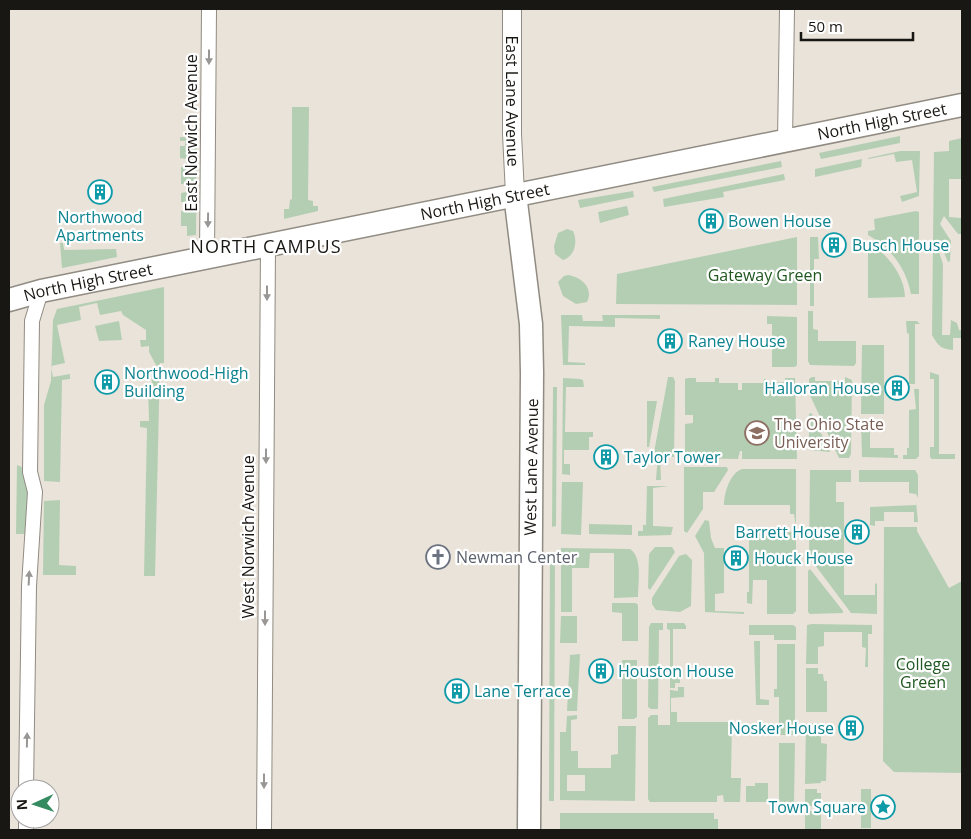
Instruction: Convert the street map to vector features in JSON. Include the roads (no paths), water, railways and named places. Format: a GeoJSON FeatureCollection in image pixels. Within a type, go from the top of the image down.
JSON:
{"type":"FeatureCollection","features":[{"type":"Feature","properties":{"kind":"main road","name":"North High Street"},"geometry":{"type":"LineString","coordinates":[[9,300],[41,291],[962,105]]}},
{"type":"Feature","properties":{"kind":"main road","name":"West Lane Avenue"},"geometry":{"type":"LineString","coordinates":[[516,194],[530,324],[532,373],[529,830]]}},
{"type":"Feature","properties":{"kind":"street","name":"East Norwich Avenue"},"geometry":{"type":"LineString","coordinates":[[208,258],[209,9]]}},
{"type":"Feature","properties":{"kind":"street","name":"East Lane Avenue"},"geometry":{"type":"LineString","coordinates":[[512,9],[512,134],[516,194]]}},
{"type":"Feature","properties":{"kind":"street"},"geometry":{"type":"LineString","coordinates":[[785,141],[786,9]]}},
{"type":"Feature","properties":{"kind":"street","name":"West Norwich Avenue"},"geometry":{"type":"LineString","coordinates":[[264,830],[268,245]]}},
{"type":"Feature","properties":{"kind":"street"},"geometry":{"type":"LineString","coordinates":[[26,779],[29,586],[35,492],[31,482],[30,453],[32,321],[41,291]]}},
{"type":"Feature","properties":{"kind":"place","name":"Northwood Apartments"},"geometry":{"type":"Point","coordinates":[100,192]}},
{"type":"Feature","properties":{"kind":"place","name":"Bowen House"},"geometry":{"type":"Point","coordinates":[711,221]}},
{"type":"Feature","properties":{"kind":"place","name":"Busch House"},"geometry":{"type":"Point","coordinates":[834,245]}},
{"type":"Feature","properties":{"kind":"place","name":"Raney House"},"geometry":{"type":"Point","coordinates":[670,341]}},
{"type":"Feature","properties":{"kind":"place","name":"Northwood-High Building"},"geometry":{"type":"Point","coordinates":[107,382]}},
{"type":"Feature","properties":{"kind":"place","name":"Halloran House"},"geometry":{"type":"Point","coordinates":[897,388]}},
{"type":"Feature","properties":{"kind":"place","name":"The Ohio State University"},"geometry":{"type":"Point","coordinates":[757,433]}},
{"type":"Feature","properties":{"kind":"place","name":"Taylor Tower"},"geometry":{"type":"Point","coordinates":[606,457]}},
{"type":"Feature","properties":{"kind":"place","name":"Barrett House"},"geometry":{"type":"Point","coordinates":[857,532]}},
{"type":"Feature","properties":{"kind":"place","name":"Newman Center"},"geometry":{"type":"Point","coordinates":[438,557]}},
{"type":"Feature","properties":{"kind":"place","name":"Houck House"},"geometry":{"type":"Point","coordinates":[736,558]}},
{"type":"Feature","properties":{"kind":"place","name":"Houston House"},"geometry":{"type":"Point","coordinates":[601,671]}},
{"type":"Feature","properties":{"kind":"place","name":"Lane Terrace"},"geometry":{"type":"Point","coordinates":[457,691]}},
{"type":"Feature","properties":{"kind":"place","name":"Nosker House"},"geometry":{"type":"Point","coordinates":[851,728]}},
{"type":"Feature","properties":{"kind":"place","name":"Town Square"},"geometry":{"type":"Point","coordinates":[883,807]}},
{"type":"Feature","properties":{"kind":"district","name":"NORTH CAMPUS"},"geometry":{"type":"Point","coordinates":[266,246]}},
{"type":"Feature","properties":{"kind":"park label","name":"Gateway Green"},"geometry":{"type":"Point","coordinates":[765,275]}},
{"type":"Feature","properties":{"kind":"park label","name":"College Green"},"geometry":{"type":"Point","coordinates":[923,673]}}]}
